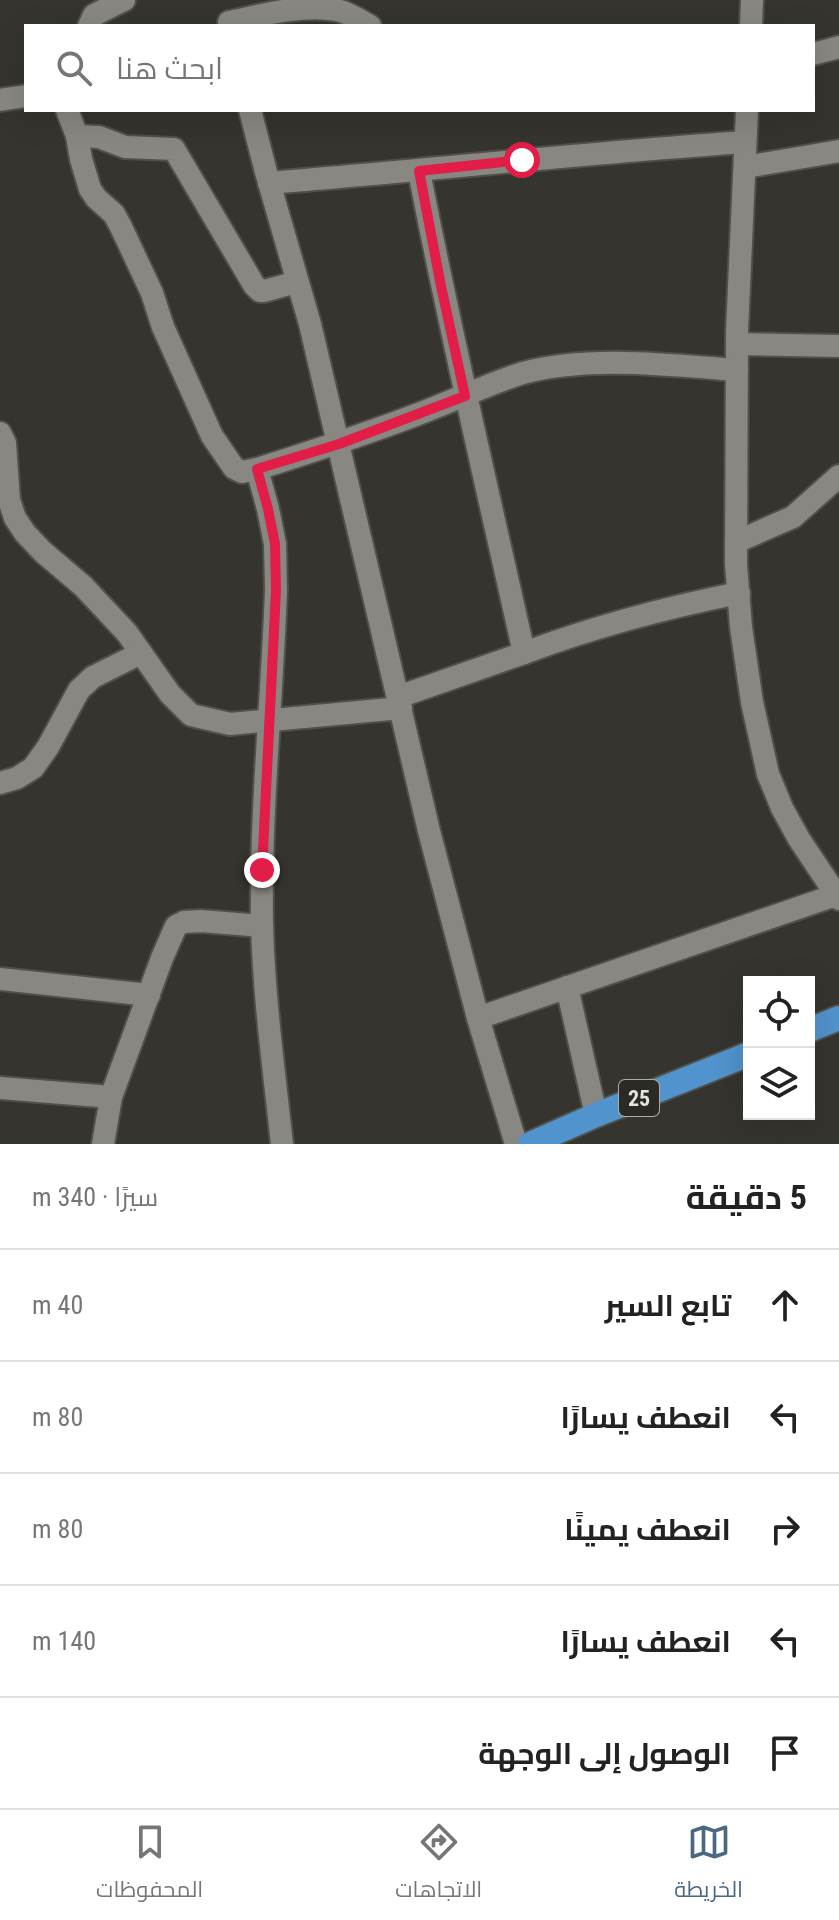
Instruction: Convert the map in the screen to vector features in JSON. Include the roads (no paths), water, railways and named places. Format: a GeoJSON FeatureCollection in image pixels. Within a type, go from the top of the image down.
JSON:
{"type":"FeatureCollection","features":[{"type":"Feature","properties":{"kind":"highway"},"geometry":{"type":"LineString","coordinates":[[815,1028],[839,1018]]}},
{"type":"Feature","properties":{"kind":"highway","name":"25"},"geometry":{"type":"LineString","coordinates":[[530,1144],[743,1056]]}},
{"type":"Feature","properties":{"kind":"street"},"geometry":{"type":"LineString","coordinates":[[90,24],[94,15],[124,0]]}},
{"type":"Feature","properties":{"kind":"street"},"geometry":{"type":"LineString","coordinates":[[751,24],[752,0]]}},
{"type":"Feature","properties":{"kind":"street"},"geometry":{"type":"LineString","coordinates":[[227,16],[353,7],[368,24]]}},
{"type":"Feature","properties":{"kind":"street"},"geometry":{"type":"LineString","coordinates":[[815,53],[839,47]]}},
{"type":"Feature","properties":{"kind":"street"},"geometry":{"type":"LineString","coordinates":[[0,100],[24,96]]}},
{"type":"Feature","properties":{"kind":"street"},"geometry":{"type":"LineString","coordinates":[[68,112],[90,189],[114,214],[121,227],[212,436],[234,468],[242,472],[339,444],[524,373],[570,365],[659,364],[737,370]]}},
{"type":"Feature","properties":{"kind":"street"},"geometry":{"type":"LineString","coordinates":[[251,112],[310,324],[429,831],[478,1018],[516,1144]]}},
{"type":"Feature","properties":{"kind":"street"},"geometry":{"type":"LineString","coordinates":[[478,1018],[838,897],[799,839],[768,774],[752,702],[741,627],[736,542],[737,344],[747,112]]}},
{"type":"Feature","properties":{"kind":"street"},"geometry":{"type":"LineString","coordinates":[[77,136],[99,137],[125,147],[174,149],[254,285],[264,291],[297,282]]}},
{"type":"Feature","properties":{"kind":"street"},"geometry":{"type":"LineString","coordinates":[[269,183],[599,152],[745,142]]}},
{"type":"Feature","properties":{"kind":"street"},"geometry":{"type":"LineString","coordinates":[[745,167],[839,151]]}},
{"type":"Feature","properties":{"kind":"street"},"geometry":{"type":"LineString","coordinates":[[419,171],[441,286],[524,653]]}},
{"type":"Feature","properties":{"kind":"street"},"geometry":{"type":"LineString","coordinates":[[737,344],[839,346]]}},
{"type":"Feature","properties":{"kind":"street"},"geometry":{"type":"LineString","coordinates":[[0,433],[5,443],[9,500],[15,518],[25,533],[127,633],[170,694],[191,715],[230,724],[269,722],[399,703],[524,653],[623,619],[739,593]]}},
{"type":"Feature","properties":{"kind":"street"},"geometry":{"type":"LineString","coordinates":[[257,469],[275,544],[262,926],[282,1144]]}},
{"type":"Feature","properties":{"kind":"street"},"geometry":{"type":"LineString","coordinates":[[736,542],[793,517],[839,476]]}},
{"type":"Feature","properties":{"kind":"street"},"geometry":{"type":"LineString","coordinates":[[0,783],[17,778],[33,768],[79,690],[93,677],[141,653]]}},
{"type":"Feature","properties":{"kind":"street"},"geometry":{"type":"LineString","coordinates":[[103,1144],[111,1097],[176,926],[201,921],[262,926]]}},
{"type":"Feature","properties":{"kind":"street"},"geometry":{"type":"LineString","coordinates":[[0,979],[149,995]]}},
{"type":"Feature","properties":{"kind":"street"},"geometry":{"type":"LineString","coordinates":[[567,987],[596,1115]]}},
{"type":"Feature","properties":{"kind":"street"},"geometry":{"type":"LineString","coordinates":[[0,1088],[111,1097]]}}]}
